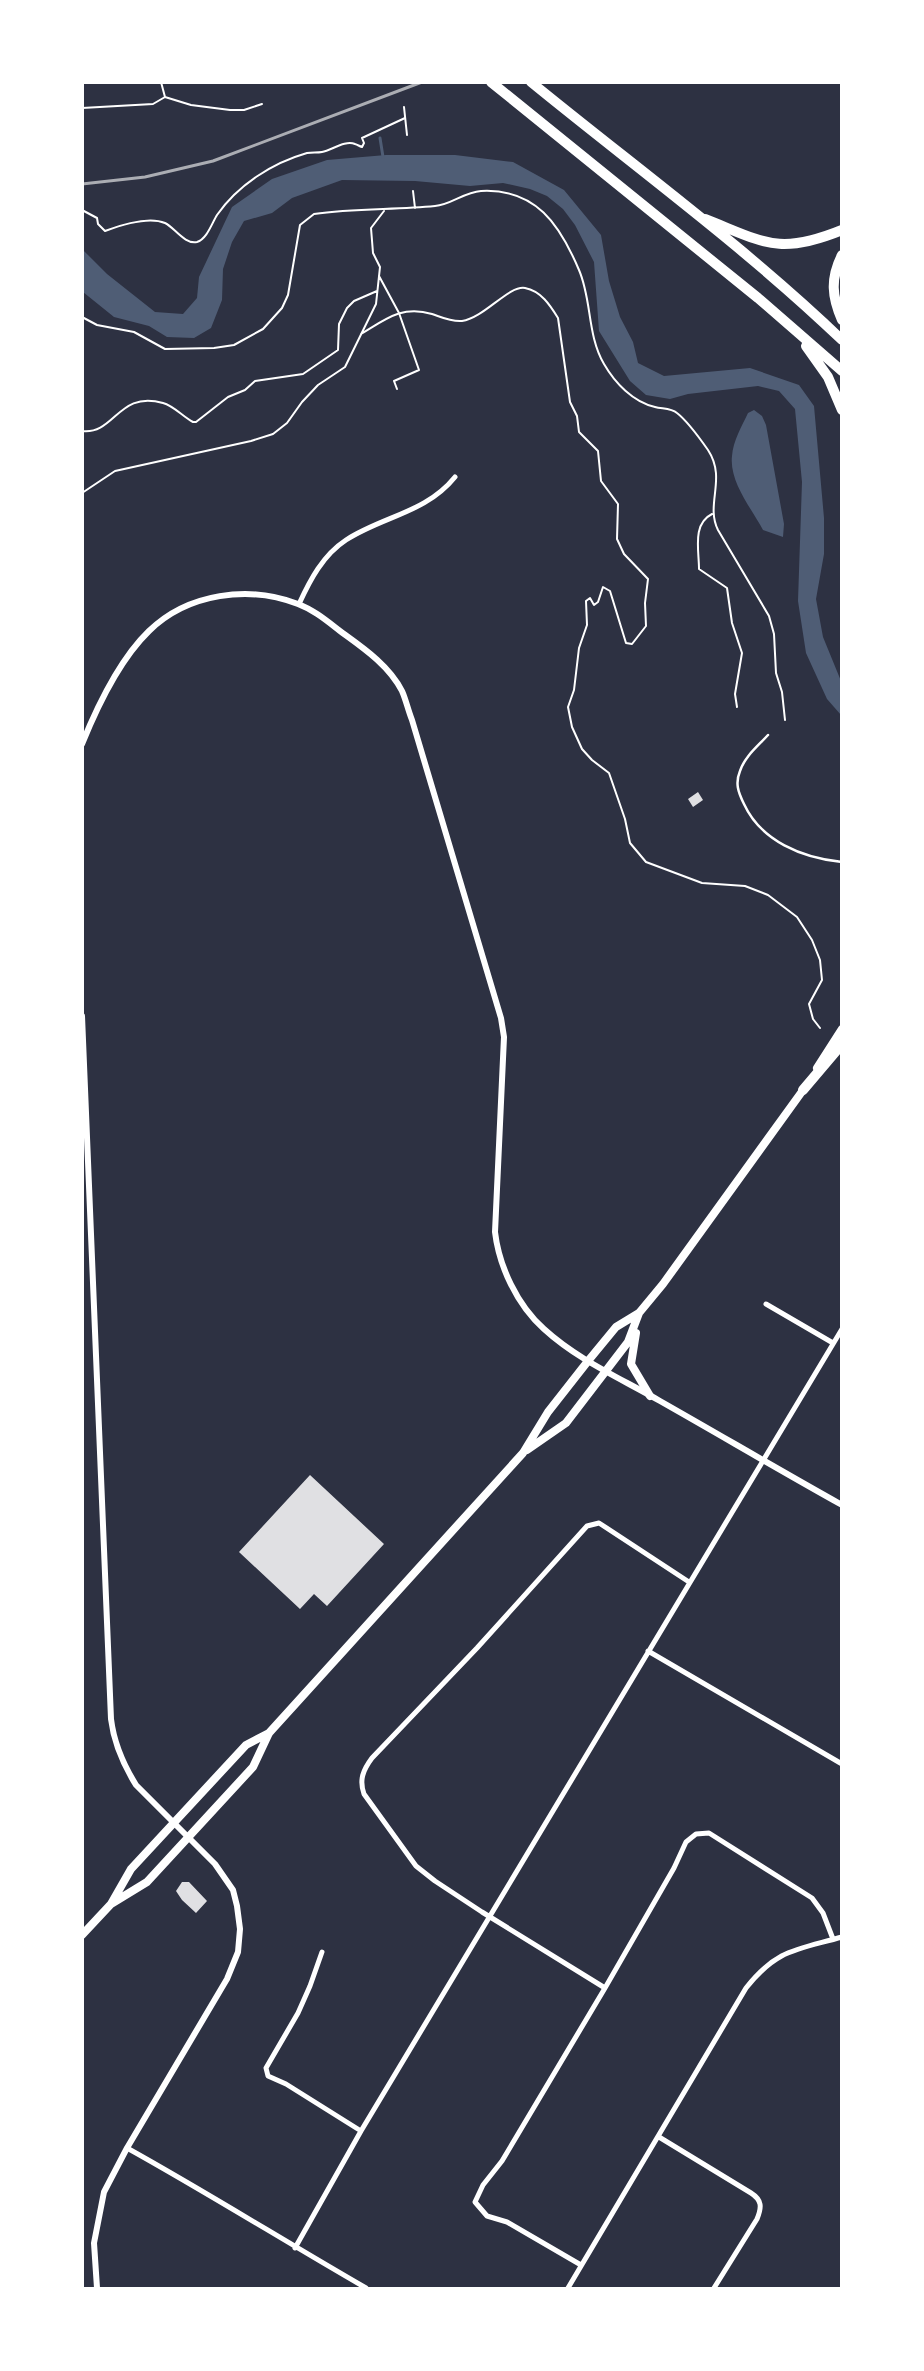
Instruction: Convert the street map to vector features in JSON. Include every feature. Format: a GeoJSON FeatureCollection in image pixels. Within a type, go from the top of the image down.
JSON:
{"type":"FeatureCollection","features":[{"type":"Feature","properties":{"kind":"highway"},"geometry":{"type":"LineString","coordinates":[[492,82],[758,298],[842,371]]}},
{"type":"Feature","properties":{"kind":"highway"},"geometry":{"type":"LineString","coordinates":[[531,82],[697,216],[791,294],[842,340]]}},
{"type":"Feature","properties":{"kind":"highway"},"geometry":{"type":"LineString","coordinates":[[697,216],[767,244],[795,245],[842,230]]}},
{"type":"Feature","properties":{"kind":"highway"},"geometry":{"type":"LineString","coordinates":[[842,255],[835,269],[833,300],[842,320]]}},
{"type":"Feature","properties":{"kind":"highway"},"geometry":{"type":"LineString","coordinates":[[795,331],[828,376],[842,410]]}},
{"type":"Feature","properties":{"kind":"highway"},"geometry":{"type":"LineString","coordinates":[[803,1090],[842,1044]]}},
{"type":"Feature","properties":{"kind":"main road"},"geometry":{"type":"LineString","coordinates":[[524,1453],[566,1424],[628,1342],[639,1313],[737,1184],[803,1090],[842,1029]]}},
{"type":"Feature","properties":{"kind":"main road"},"geometry":{"type":"LineString","coordinates":[[111,1904],[147,1882],[253,1767],[269,1733],[524,1453],[548,1412],[616,1327],[639,1313]]}},
{"type":"Feature","properties":{"kind":"main road"},"geometry":{"type":"LineString","coordinates":[[639,1313],[631,1364],[650,1396]]}},
{"type":"Feature","properties":{"kind":"main road"},"geometry":{"type":"LineString","coordinates":[[82,1935],[111,1904],[131,1869],[246,1746],[269,1733]]}},
{"type":"Feature","properties":{"kind":"street"},"geometry":{"type":"LineString","coordinates":[[299,604],[318,568],[338,547],[359,533],[429,502],[455,477]]}},
{"type":"Feature","properties":{"kind":"street"},"geometry":{"type":"LineString","coordinates":[[82,744],[90,725],[125,661],[146,635],[164,619],[196,602],[238,594],[257,594],[299,604],[314,612],[359,645],[392,675],[402,691],[477,935],[504,1037],[495,1210],[497,1251],[507,1278],[535,1320],[604,1372],[842,1505]]}},
{"type":"Feature","properties":{"kind":"street"},"geometry":{"type":"LineString","coordinates":[[82,1016],[111,1720],[115,1745],[126,1770],[140,1790],[222,1872],[233,1890],[240,1929],[238,1952],[227,1979],[127,2148],[104,2192],[96,2231],[97,2288]]}},
{"type":"Feature","properties":{"kind":"street"},"geometry":{"type":"LineString","coordinates":[[766,1304],[833,1343]]}},
{"type":"Feature","properties":{"kind":"street"},"geometry":{"type":"LineString","coordinates":[[295,2248],[361,2131],[842,1329]]}},
{"type":"Feature","properties":{"kind":"street"},"geometry":{"type":"LineString","coordinates":[[605,1988],[491,1917],[416,1866],[364,1794],[361,1784],[366,1766],[372,1758],[564,1554],[580,1532],[592,1523],[599,1523],[610,1529],[689,1582]]}},
{"type":"Feature","properties":{"kind":"street"},"geometry":{"type":"LineString","coordinates":[[648,1651],[842,1764]]}},
{"type":"Feature","properties":{"kind":"street"},"geometry":{"type":"LineString","coordinates":[[581,2265],[507,2222],[487,2216],[475,2202],[483,2185],[502,2162],[605,1988],[674,1868],[686,1842],[696,1834],[709,1833],[812,1898],[823,1913],[833,1939]]}},
{"type":"Feature","properties":{"kind":"street"},"geometry":{"type":"LineString","coordinates":[[568,2288],[659,2138],[730,2013],[760,1971],[780,1955],[842,1937]]}},
{"type":"Feature","properties":{"kind":"street"},"geometry":{"type":"LineString","coordinates":[[322,1952],[298,2013],[266,2068],[268,2076],[286,2084],[361,2131]]}},
{"type":"Feature","properties":{"kind":"street"},"geometry":{"type":"LineString","coordinates":[[659,2138],[751,2193],[759,2200],[761,2210],[757,2218],[714,2288]]}},
{"type":"Feature","properties":{"kind":"street"},"geometry":{"type":"LineString","coordinates":[[127,2148],[209,2194],[295,2248],[366,2288]]}},
{"type":"Feature","properties":{"kind":"lane"},"geometry":{"type":"LineString","coordinates":[[768,735],[752,752],[740,770],[737,791],[747,811],[759,828],[784,845],[824,860],[842,862]]}},
{"type":"Feature","properties":{"kind":"path"},"geometry":{"type":"LineString","coordinates":[[161,82],[165,97]]}},
{"type":"Feature","properties":{"kind":"path"},"geometry":{"type":"LineString","coordinates":[[82,108],[153,104],[165,97],[191,105],[230,110],[244,110],[262,104]]}},
{"type":"Feature","properties":{"kind":"path"},"geometry":{"type":"LineString","coordinates":[[404,107],[407,135]]}},
{"type":"Feature","properties":{"kind":"path"},"geometry":{"type":"LineString","coordinates":[[82,210],[97,218],[98,224],[105,231],[126,224],[155,221],[166,223],[182,237],[191,242],[197,242],[202,239],[218,214],[240,190],[268,168],[289,159],[338,146],[353,144],[362,147],[364,143],[362,138],[406,118]]}},
{"type":"Feature","properties":{"kind":"path"},"geometry":{"type":"LineString","coordinates":[[413,191],[415,208]]}},
{"type":"Feature","properties":{"kind":"path"},"geometry":{"type":"LineString","coordinates":[[82,317],[97,324],[134,332],[165,349],[214,348],[234,345],[262,329],[282,308],[288,295],[297,234],[300,225],[309,216],[362,209],[384,210],[441,206],[466,194],[481,191],[511,193],[523,198],[546,215],[558,227],[580,272],[592,335],[604,364],[614,378],[640,401],[654,407],[676,412],[709,451],[717,474],[717,494],[712,514],[718,530],[769,616],[773,630],[776,673],[782,692],[784,720]]}},
{"type":"Feature","properties":{"kind":"path"},"geometry":{"type":"LineString","coordinates":[[82,493],[115,471],[251,441],[273,434],[287,423],[302,402],[318,386],[345,367],[376,304],[380,267],[373,253],[371,228],[384,210]]}},
{"type":"Feature","properties":{"kind":"path"},"geometry":{"type":"LineString","coordinates":[[379,276],[400,313],[420,370],[394,381],[397,388]]}},
{"type":"Feature","properties":{"kind":"path"},"geometry":{"type":"LineString","coordinates":[[361,334],[400,313],[416,310],[448,320],[461,321],[490,308],[512,290],[524,287],[541,294],[558,318],[570,402],[577,416],[579,432],[598,451],[601,481],[618,504],[617,539],[624,554],[648,579],[645,603],[646,626],[632,644],[626,643],[622,635],[610,591],[603,587],[598,602],[594,605],[590,598],[586,601],[587,625],[579,648],[574,690],[568,707],[572,727],[582,748],[592,760],[609,773],[625,819],[630,843],[646,862],[702,883],[745,886],[768,895],[797,917],[812,940],[820,960],[822,980],[810,1004],[813,1019],[820,1028]]}},
{"type":"Feature","properties":{"kind":"path"},"geometry":{"type":"LineString","coordinates":[[82,431],[96,430],[126,406],[140,400],[164,403],[192,422],[196,422],[228,397],[244,390],[255,381],[303,374],[338,350],[339,324],[350,304],[377,292]]}},
{"type":"Feature","properties":{"kind":"path"},"geometry":{"type":"LineString","coordinates":[[712,514],[701,522],[699,528],[699,569],[727,588],[732,623],[742,653],[735,694],[737,707]]}},
{"type":"Feature","properties":{"kind":"water"},"geometry":{"type":"Polygon","coordinates":[[[386,155],[455,155],[513,162],[564,190],[601,235],[609,281],[620,317],[633,342],[638,363],[664,376],[750,368],[799,385],[814,406],[824,518],[824,554],[816,599],[823,637],[841,681],[841,715],[827,699],[806,653],[798,601],[802,482],[795,409],[779,391],[758,386],[688,394],[670,399],[646,395],[630,381],[599,331],[594,262],[575,225],[563,209],[547,196],[530,189],[503,183],[470,186],[415,181],[342,180],[292,198],[272,213],[244,221],[232,242],[223,269],[222,300],[211,328],[194,338],[167,337],[149,326],[114,317],[83,292],[83,250],[107,274],[155,312],[183,314],[197,298],[199,277],[232,207],[272,179],[327,160],[386,155]]]}},
{"type":"Feature","properties":{"kind":"water"},"geometry":{"type":"Polygon","coordinates":[[[754,410],[762,416],[766,425],[784,524],[783,537],[763,530],[742,495],[734,476],[732,456],[734,445],[748,413],[754,410]]]}},
{"type":"Feature","properties":{"kind":"building"},"geometry":{"type":"Polygon","coordinates":[[[698,792],[703,800],[693,807],[688,799],[698,792]]]}},
{"type":"Feature","properties":{"kind":"building"},"geometry":{"type":"Polygon","coordinates":[[[310,1475],[384,1544],[327,1606],[314,1594],[300,1609],[239,1552],[310,1475]]]}},
{"type":"Feature","properties":{"kind":"building"},"geometry":{"type":"Polygon","coordinates":[[[182,1882],[189,1882],[207,1901],[196,1913],[182,1900],[176,1891],[182,1882]]]}},
{"type":"Feature","properties":{"kind":"waterway"},"geometry":{"type":"LineString","coordinates":[[380,138],[383,157]]}},
{"type":"Feature","properties":{"kind":"railway"},"geometry":{"type":"LineString","coordinates":[[82,184],[145,177],[213,161],[422,82]]}}]}
